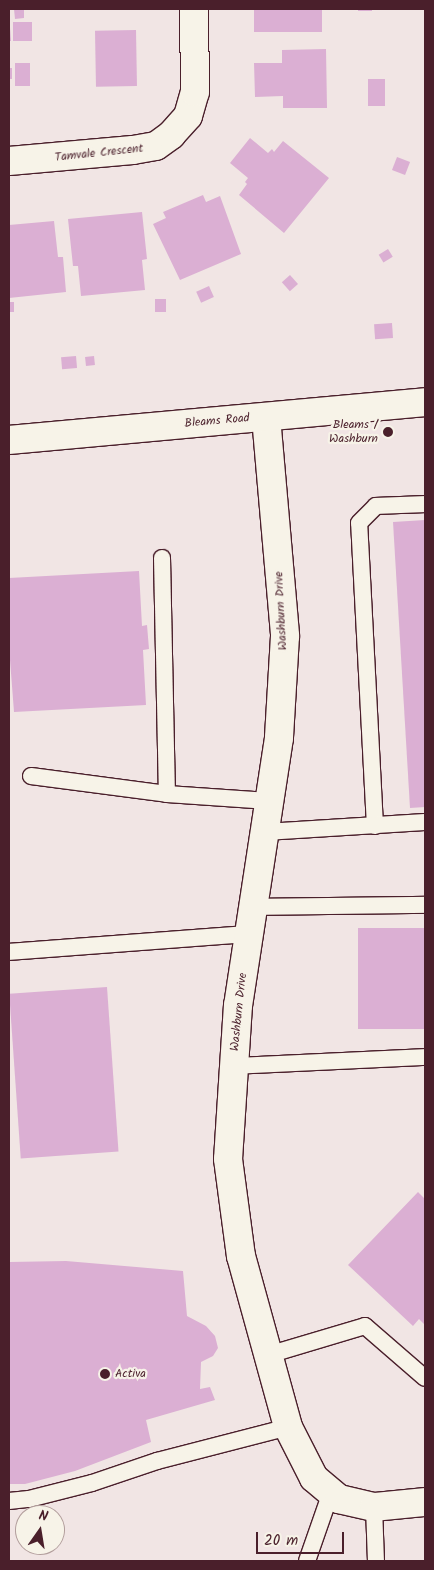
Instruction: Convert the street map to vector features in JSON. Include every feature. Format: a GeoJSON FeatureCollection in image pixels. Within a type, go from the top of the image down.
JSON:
{"type":"FeatureCollection","features":[{"type":"Feature","properties":{"kind":"street","name":"Tamvale Crescent"},"geometry":{"type":"LineString","coordinates":[[9,161],[133,150],[156,146],[171,135],[188,116],[195,92],[194,9]]}},
{"type":"Feature","properties":{"kind":"street","name":"Bleams Road"},"geometry":{"type":"LineString","coordinates":[[9,440],[425,402]]}},
{"type":"Feature","properties":{"kind":"street","name":"Washburn Drive"},"geometry":{"type":"LineString","coordinates":[[266,417],[285,636],[279,738],[238,1005],[228,1159],[241,1256],[288,1427],[314,1478],[339,1499],[374,1507],[425,1502]]}},
{"type":"Feature","properties":{"kind":"lane"},"geometry":{"type":"LineString","coordinates":[[375,826],[359,523],[376,506],[425,504]]}},
{"type":"Feature","properties":{"kind":"lane"},"geometry":{"type":"LineString","coordinates":[[162,558],[168,794]]}},
{"type":"Feature","properties":{"kind":"lane"},"geometry":{"type":"LineString","coordinates":[[31,776],[168,794],[269,801]]}},
{"type":"Feature","properties":{"kind":"lane"},"geometry":{"type":"LineString","coordinates":[[265,832],[425,822]]}},
{"type":"Feature","properties":{"kind":"lane"},"geometry":{"type":"LineString","coordinates":[[253,907],[425,905]]}},
{"type":"Feature","properties":{"kind":"lane"},"geometry":{"type":"LineString","coordinates":[[9,952],[249,934]]}},
{"type":"Feature","properties":{"kind":"lane"},"geometry":{"type":"LineString","coordinates":[[234,1066],[425,1057]]}},
{"type":"Feature","properties":{"kind":"lane"},"geometry":{"type":"LineString","coordinates":[[268,1355],[365,1326],[425,1378]]}},
{"type":"Feature","properties":{"kind":"lane"},"geometry":{"type":"LineString","coordinates":[[9,1501],[29,1499],[74,1488],[156,1462],[288,1427]]}},
{"type":"Feature","properties":{"kind":"lane"},"geometry":{"type":"LineString","coordinates":[[307,1561],[331,1492]]}},
{"type":"Feature","properties":{"kind":"lane"},"geometry":{"type":"LineString","coordinates":[[374,1507],[376,1561]]}},
{"type":"Feature","properties":{"kind":"building"},"geometry":{"type":"Polygon","coordinates":[[[14,9],[24,9],[24,18],[15,19],[14,9]]]}},
{"type":"Feature","properties":{"kind":"building"},"geometry":{"type":"Polygon","coordinates":[[[254,9],[322,9],[322,32],[254,32],[254,9]]]}},
{"type":"Feature","properties":{"kind":"building"},"geometry":{"type":"Polygon","coordinates":[[[358,9],[372,9],[372,11],[358,11],[358,9]]]}},
{"type":"Feature","properties":{"kind":"building"},"geometry":{"type":"Polygon","coordinates":[[[13,22],[32,22],[32,41],[13,41],[13,22]]]}},
{"type":"Feature","properties":{"kind":"building"},"geometry":{"type":"Polygon","coordinates":[[[10,27],[11,41],[9,41],[10,27]]]}},
{"type":"Feature","properties":{"kind":"building"},"geometry":{"type":"Polygon","coordinates":[[[136,30],[137,86],[96,87],[95,31],[136,30]]]}},
{"type":"Feature","properties":{"kind":"building"},"geometry":{"type":"Polygon","coordinates":[[[326,49],[327,108],[283,108],[283,96],[255,97],[254,63],[282,63],[282,50],[326,49]]]}},
{"type":"Feature","properties":{"kind":"building"},"geometry":{"type":"Polygon","coordinates":[[[15,63],[30,63],[30,86],[15,86],[15,63]]]}},
{"type":"Feature","properties":{"kind":"building"},"geometry":{"type":"Polygon","coordinates":[[[9,68],[12,68],[12,79],[9,79],[9,68]]]}},
{"type":"Feature","properties":{"kind":"building"},"geometry":{"type":"Polygon","coordinates":[[[368,79],[385,79],[385,106],[368,106],[368,79]]]}},
{"type":"Feature","properties":{"kind":"building"},"geometry":{"type":"Polygon","coordinates":[[[250,138],[268,153],[272,149],[274,152],[283,141],[329,178],[284,233],[239,195],[247,184],[245,182],[248,178],[230,163],[250,138]]]}},
{"type":"Feature","properties":{"kind":"building"},"geometry":{"type":"Polygon","coordinates":[[[397,157],[410,162],[405,175],[392,170],[397,157]]]}},
{"type":"Feature","properties":{"kind":"building"},"geometry":{"type":"Polygon","coordinates":[[[203,195],[206,202],[220,196],[241,254],[180,280],[153,224],[166,218],[163,212],[203,195]]]}},
{"type":"Feature","properties":{"kind":"building"},"geometry":{"type":"Polygon","coordinates":[[[142,212],[147,259],[142,260],[145,290],[81,296],[78,266],[73,266],[68,219],[142,212]]]}},
{"type":"Feature","properties":{"kind":"building"},"geometry":{"type":"Polygon","coordinates":[[[54,221],[58,257],[63,257],[66,292],[9,298],[9,225],[54,221]]]}},
{"type":"Feature","properties":{"kind":"building"},"geometry":{"type":"Polygon","coordinates":[[[388,249],[393,257],[383,262],[379,255],[388,249]]]}},
{"type":"Feature","properties":{"kind":"building"},"geometry":{"type":"Polygon","coordinates":[[[290,275],[298,284],[290,291],[282,282],[290,275]]]}},
{"type":"Feature","properties":{"kind":"building"},"geometry":{"type":"Polygon","coordinates":[[[209,286],[214,297],[201,303],[196,292],[209,286]]]}},
{"type":"Feature","properties":{"kind":"building"},"geometry":{"type":"Polygon","coordinates":[[[155,299],[166,299],[166,312],[155,312],[155,299]]]}},
{"type":"Feature","properties":{"kind":"building"},"geometry":{"type":"Polygon","coordinates":[[[9,302],[14,302],[14,312],[9,312],[9,302]]]}},
{"type":"Feature","properties":{"kind":"building"},"geometry":{"type":"Polygon","coordinates":[[[392,323],[393,338],[375,339],[374,324],[392,323]]]}},
{"type":"Feature","properties":{"kind":"building"},"geometry":{"type":"Polygon","coordinates":[[[76,356],[77,368],[62,369],[61,357],[76,356]]]}},
{"type":"Feature","properties":{"kind":"building"},"geometry":{"type":"Polygon","coordinates":[[[94,356],[95,365],[86,366],[85,357],[94,356]]]}},
{"type":"Feature","properties":{"kind":"building"},"geometry":{"type":"Polygon","coordinates":[[[425,520],[425,807],[410,808],[393,522],[425,520]]]}},
{"type":"Feature","properties":{"kind":"building"},"geometry":{"type":"Polygon","coordinates":[[[139,571],[142,626],[147,625],[149,649],[143,650],[146,705],[14,712],[9,647],[9,578],[139,571]]]}},
{"type":"Feature","properties":{"kind":"building"},"geometry":{"type":"Polygon","coordinates":[[[358,928],[425,928],[425,1029],[358,1029],[358,928]]]}},
{"type":"Feature","properties":{"kind":"building"},"geometry":{"type":"Polygon","coordinates":[[[107,987],[119,1152],[21,1158],[9,994],[107,987]]]}},
{"type":"Feature","properties":{"kind":"building"},"geometry":{"type":"Polygon","coordinates":[[[418,1192],[425,1199],[425,1325],[419,1319],[413,1326],[348,1265],[418,1192]]]}},
{"type":"Feature","properties":{"kind":"building","name":"Activa"},"geometry":{"type":"Polygon","coordinates":[[[66,1261],[183,1271],[187,1316],[206,1326],[215,1336],[218,1348],[213,1356],[201,1362],[200,1389],[210,1387],[215,1400],[146,1420],[151,1442],[75,1471],[25,1484],[9,1484],[9,1262],[66,1261]]]}},
{"type":"Feature","properties":{"kind":"place","name":"Bleams / Washburn"},"geometry":{"type":"Point","coordinates":[388,432]}},
{"type":"Feature","properties":{"kind":"place","name":"Activa"},"geometry":{"type":"Point","coordinates":[105,1374]}}]}
